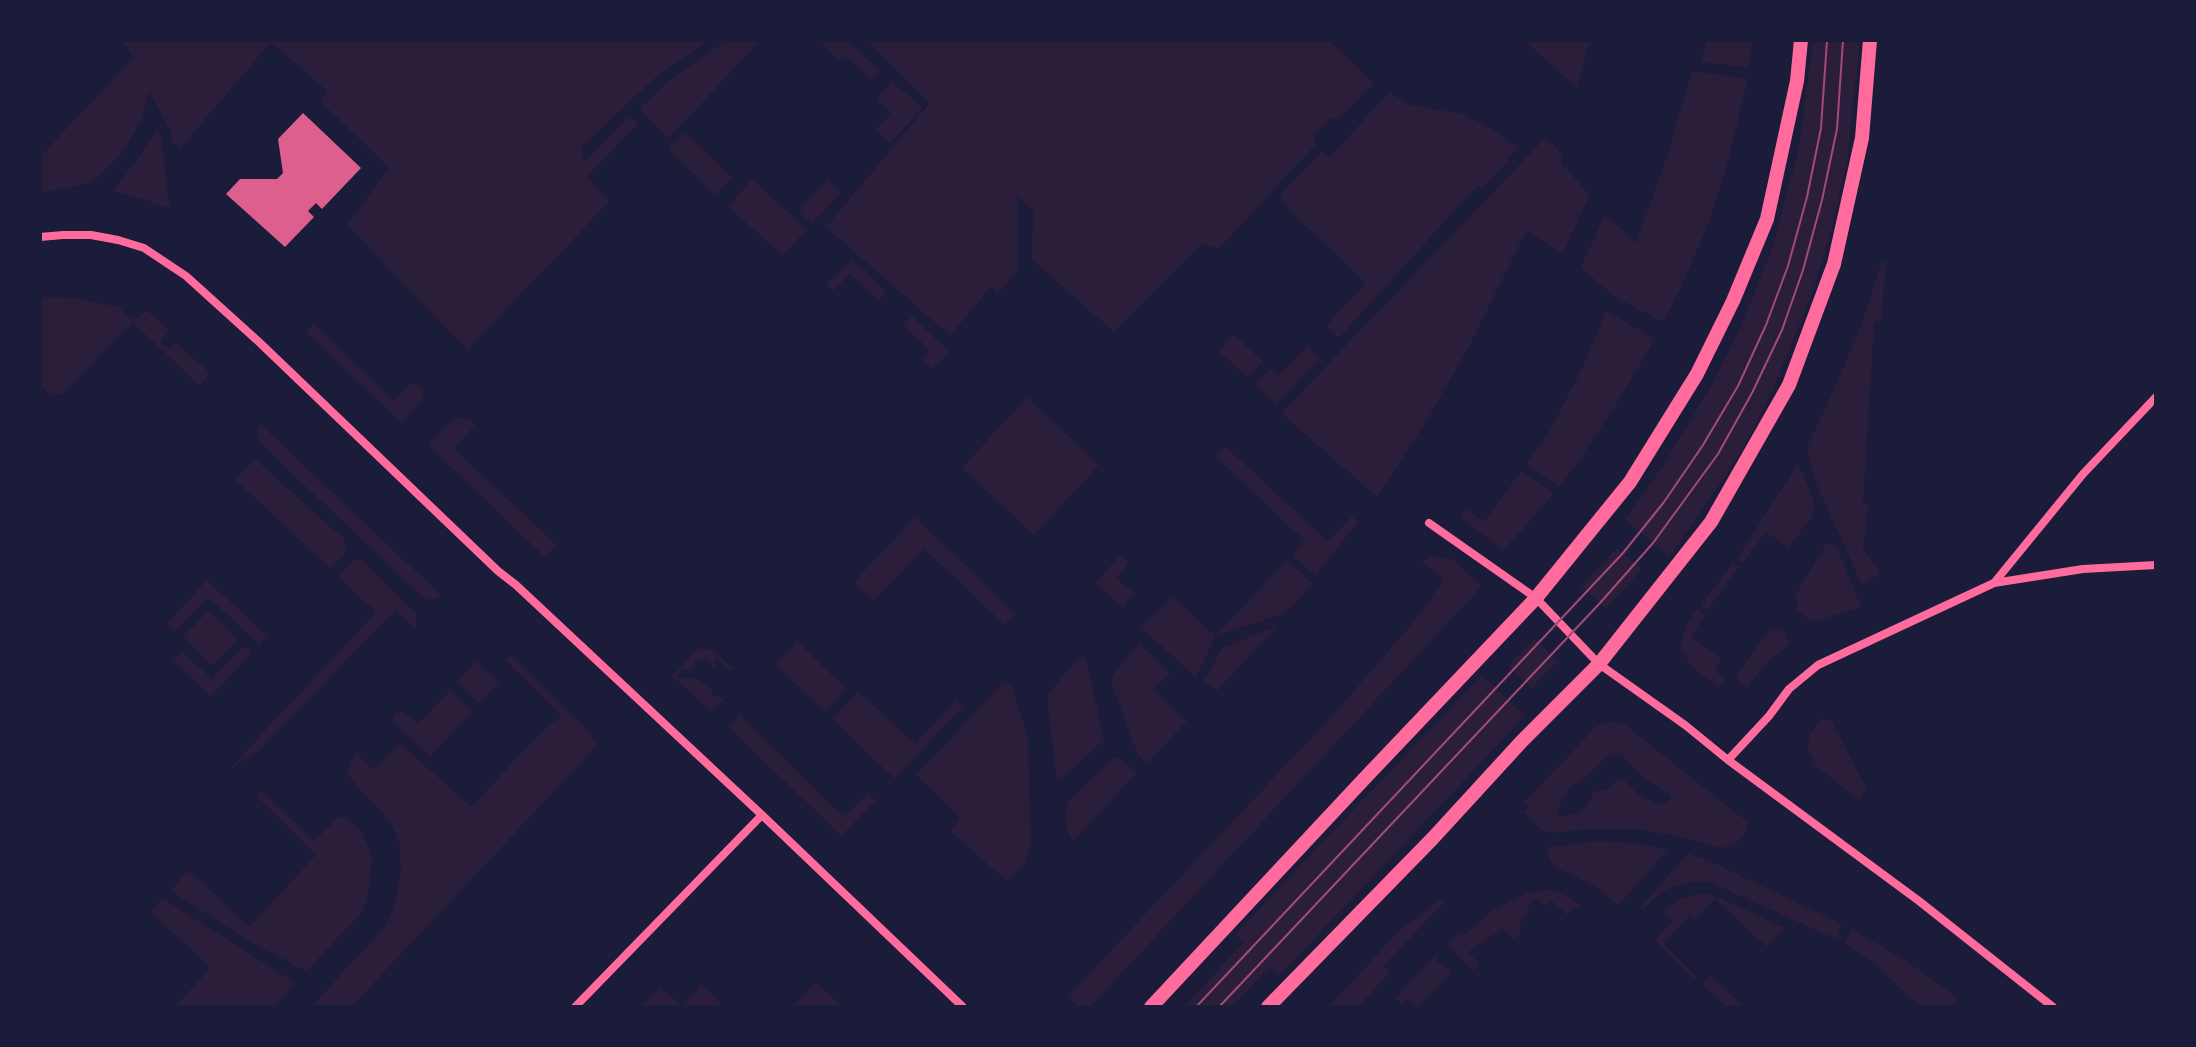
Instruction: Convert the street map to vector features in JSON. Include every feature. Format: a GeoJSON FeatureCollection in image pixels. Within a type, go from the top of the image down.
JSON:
{"type":"FeatureCollection","features":[{"type":"Feature","properties":{"kind":"street"},"geometry":{"type":"LineString","coordinates":[[1151,1007],[1536,598],[1630,482],[1697,374],[1733,301],[1767,219],[1797,81],[1801,40]]}},
{"type":"Feature","properties":{"kind":"street"},"geometry":{"type":"LineString","coordinates":[[1268,1007],[1599,664],[1711,522],[1789,385],[1834,264],[1862,138],[1870,40]]}},
{"type":"Feature","properties":{"kind":"street"},"geometry":{"type":"LineString","coordinates":[[40,237],[91,235],[118,240],[144,248],[186,276],[963,1007]]}},
{"type":"Feature","properties":{"kind":"street"},"geometry":{"type":"LineString","coordinates":[[1994,583],[2083,474],[2156,397]]}},
{"type":"Feature","properties":{"kind":"street"},"geometry":{"type":"LineString","coordinates":[[1429,523],[1536,598],[1599,664],[1919,901],[2053,1007]]}},
{"type":"Feature","properties":{"kind":"street"},"geometry":{"type":"LineString","coordinates":[[1728,760],[1769,716],[1789,689],[1818,665],[1994,583],[2083,569],[2156,565]]}},
{"type":"Feature","properties":{"kind":"street"},"geometry":{"type":"LineString","coordinates":[[575,1007],[762,815]]}},
{"type":"Feature","properties":{"kind":"shaded area"},"geometry":{"type":"Polygon","coordinates":[[[120,40],[709,40],[658,75],[581,148],[584,161],[629,118],[634,119],[637,125],[587,177],[610,201],[467,350],[347,225],[389,168],[320,101],[327,91],[271,42],[180,149],[176,143],[173,146],[171,132],[149,91],[142,119],[123,152],[92,183],[40,193],[40,157],[133,58],[120,40]]]}},
{"type":"Feature","properties":{"kind":"shaded area"},"geometry":{"type":"Polygon","coordinates":[[[727,40],[761,40],[669,138],[641,112],[641,107],[669,80],[727,40]]]}},
{"type":"Feature","properties":{"kind":"shaded area"},"geometry":{"type":"Polygon","coordinates":[[[818,40],[847,40],[880,71],[872,80],[844,55],[839,60],[818,40]]]}},
{"type":"Feature","properties":{"kind":"shaded area"},"geometry":{"type":"Polygon","coordinates":[[[867,40],[1329,40],[1374,83],[1340,119],[1332,118],[1314,135],[1316,144],[1219,249],[1201,244],[1114,332],[1032,260],[1033,211],[1017,195],[1017,271],[997,295],[992,286],[950,336],[826,227],[929,104],[867,40]]]}},
{"type":"Feature","properties":{"kind":"shaded area"},"geometry":{"type":"Polygon","coordinates":[[[1523,40],[1590,40],[1577,88],[1523,40]]]}},
{"type":"Feature","properties":{"kind":"shaded area"},"geometry":{"type":"Polygon","coordinates":[[[1706,40],[1753,40],[1749,67],[1701,62],[1706,40]]]}},
{"type":"Feature","properties":{"kind":"shaded area"},"geometry":{"type":"Polygon","coordinates":[[[1813,40],[1860,40],[1847,162],[1833,223],[1814,289],[1752,432],[1729,471],[1669,557],[1625,520],[1662,467],[1711,386],[1740,329],[1773,246],[1799,148],[1813,40]]]}},
{"type":"Feature","properties":{"kind":"shaded area"},"geometry":{"type":"Polygon","coordinates":[[[1692,71],[1748,79],[1725,173],[1709,222],[1664,322],[1613,296],[1581,267],[1605,214],[1636,243],[1667,156],[1692,71]]]}},
{"type":"Feature","properties":{"kind":"shaded area"},"geometry":{"type":"Polygon","coordinates":[[[892,81],[922,108],[890,143],[876,129],[891,113],[876,99],[892,81]]]}},
{"type":"Feature","properties":{"kind":"shaded area"},"geometry":{"type":"Polygon","coordinates":[[[1389,92],[1410,105],[1463,114],[1496,131],[1518,148],[1481,188],[1477,186],[1339,338],[1326,326],[1366,283],[1287,208],[1279,195],[1322,151],[1330,157],[1389,92]]]}},
{"type":"Feature","properties":{"kind":"shaded area"},"geometry":{"type":"Polygon","coordinates":[[[158,128],[162,144],[170,209],[113,191],[158,128]]]}},
{"type":"Feature","properties":{"kind":"shaded area"},"geometry":{"type":"Polygon","coordinates":[[[685,132],[732,177],[715,195],[668,149],[685,132]]]}},
{"type":"Feature","properties":{"kind":"shaded area"},"geometry":{"type":"Polygon","coordinates":[[[1545,138],[1557,148],[1562,164],[1590,195],[1562,255],[1527,229],[1469,346],[1429,417],[1377,497],[1281,413],[1545,138]]]}},
{"type":"Feature","properties":{"kind":"shaded area"},"geometry":{"type":"Polygon","coordinates":[[[752,179],[807,229],[782,256],[728,206],[752,179]]]}},
{"type":"Feature","properties":{"kind":"shaded area"},"geometry":{"type":"Polygon","coordinates":[[[827,179],[841,193],[812,224],[798,211],[827,179]]]}},
{"type":"Feature","properties":{"kind":"shaded area"},"geometry":{"type":"Polygon","coordinates":[[[852,259],[887,292],[878,301],[850,274],[833,291],[826,284],[852,259]]]}},
{"type":"Feature","properties":{"kind":"shaded area"},"geometry":{"type":"Polygon","coordinates":[[[1881,262],[1886,263],[1881,321],[1874,323],[1863,503],[1868,504],[1863,549],[1881,573],[1862,585],[1816,483],[1807,447],[1861,326],[1881,262]]]}},
{"type":"Feature","properties":{"kind":"shaded area"},"geometry":{"type":"Polygon","coordinates":[[[76,298],[119,307],[133,321],[146,310],[170,330],[160,342],[169,349],[175,342],[210,373],[199,386],[133,322],[61,395],[47,392],[40,386],[40,299],[76,298]]]}},
{"type":"Feature","properties":{"kind":"shaded area"},"geometry":{"type":"Polygon","coordinates":[[[1606,311],[1655,339],[1615,406],[1559,487],[1526,465],[1549,432],[1583,367],[1606,311]]]}},
{"type":"Feature","properties":{"kind":"shaded area"},"geometry":{"type":"Polygon","coordinates":[[[912,316],[949,352],[933,369],[922,359],[930,350],[903,325],[912,316]]]}},
{"type":"Feature","properties":{"kind":"shaded area"},"geometry":{"type":"Polygon","coordinates":[[[314,323],[393,401],[413,383],[423,389],[422,401],[401,423],[306,332],[314,323]]]}},
{"type":"Feature","properties":{"kind":"shaded area"},"geometry":{"type":"Polygon","coordinates":[[[1234,334],[1263,362],[1248,378],[1218,351],[1234,334]]]}},
{"type":"Feature","properties":{"kind":"shaded area"},"geometry":{"type":"Polygon","coordinates":[[[1307,346],[1320,359],[1276,404],[1255,385],[1271,369],[1278,376],[1307,346]]]}},
{"type":"Feature","properties":{"kind":"shaded area"},"geometry":{"type":"Polygon","coordinates":[[[1027,397],[1099,465],[1034,535],[962,468],[1027,397]]]}},
{"type":"Feature","properties":{"kind":"shaded area"},"geometry":{"type":"Polygon","coordinates":[[[457,418],[469,419],[475,425],[454,449],[557,545],[545,557],[428,445],[457,418]]]}},
{"type":"Feature","properties":{"kind":"shaded area"},"geometry":{"type":"Polygon","coordinates":[[[261,425],[441,596],[429,600],[421,596],[260,443],[257,432],[261,425]]]}},
{"type":"Feature","properties":{"kind":"shaded area"},"geometry":{"type":"Polygon","coordinates":[[[1225,446],[1328,541],[1352,516],[1358,522],[1316,576],[1292,555],[1305,541],[1215,456],[1225,446]]]}},
{"type":"Feature","properties":{"kind":"shaded area"},"geometry":{"type":"Polygon","coordinates":[[[255,459],[344,539],[345,554],[331,569],[234,479],[255,459]]]}},
{"type":"Feature","properties":{"kind":"shaded area"},"geometry":{"type":"Polygon","coordinates":[[[1798,463],[1813,498],[1811,518],[1788,548],[1766,532],[1743,563],[1737,559],[1798,463]]]}},
{"type":"Feature","properties":{"kind":"shaded area"},"geometry":{"type":"Polygon","coordinates":[[[1521,471],[1554,493],[1503,550],[1461,518],[1465,509],[1484,522],[1521,471]]]}},
{"type":"Feature","properties":{"kind":"shaded area"},"geometry":{"type":"Polygon","coordinates":[[[915,517],[1015,613],[1005,625],[924,549],[874,601],[854,582],[915,517]]]}},
{"type":"Feature","properties":{"kind":"shaded area"},"geometry":{"type":"Polygon","coordinates":[[[1826,544],[1837,547],[1861,607],[1812,622],[1797,610],[1796,594],[1826,544]]]}},
{"type":"Feature","properties":{"kind":"shaded area"},"geometry":{"type":"Polygon","coordinates":[[[1617,548],[1642,569],[1606,609],[1581,586],[1617,548]]]}},
{"type":"Feature","properties":{"kind":"shaded area"},"geometry":{"type":"Polygon","coordinates":[[[1120,555],[1129,562],[1116,578],[1135,594],[1123,608],[1095,583],[1120,555]]]}},
{"type":"Feature","properties":{"kind":"shaded area"},"geometry":{"type":"Polygon","coordinates":[[[1433,556],[1452,559],[1482,586],[1090,1007],[1078,1007],[1067,997],[1332,716],[1417,618],[1444,579],[1421,562],[1433,556]]]}},
{"type":"Feature","properties":{"kind":"shaded area"},"geometry":{"type":"Polygon","coordinates":[[[358,559],[417,614],[416,628],[395,610],[259,751],[228,770],[376,612],[338,577],[358,559]]]}},
{"type":"Feature","properties":{"kind":"shaded area"},"geometry":{"type":"Polygon","coordinates":[[[1287,560],[1313,584],[1286,613],[1215,636],[1287,560]]]}},
{"type":"Feature","properties":{"kind":"shaded area"},"geometry":{"type":"Polygon","coordinates":[[[1733,562],[1739,567],[1707,611],[1701,606],[1733,562]]]}},
{"type":"Feature","properties":{"kind":"shaded area"},"geometry":{"type":"Polygon","coordinates":[[[207,580],[267,636],[259,645],[208,597],[175,632],[166,624],[207,580]]]}},
{"type":"Feature","properties":{"kind":"shaded area"},"geometry":{"type":"Polygon","coordinates":[[[1173,596],[1215,636],[1196,678],[1141,627],[1173,596]]]}},
{"type":"Feature","properties":{"kind":"shaded area"},"geometry":{"type":"Polygon","coordinates":[[[209,610],[238,639],[212,666],[183,637],[209,610]]]}},
{"type":"Feature","properties":{"kind":"shaded area"},"geometry":{"type":"Polygon","coordinates":[[[1696,610],[1705,615],[1691,637],[1722,658],[1714,670],[1725,679],[1719,688],[1694,669],[1680,648],[1685,628],[1696,610]]]}},
{"type":"Feature","properties":{"kind":"shaded area"},"geometry":{"type":"Polygon","coordinates":[[[1279,625],[1217,691],[1204,681],[1222,648],[1279,625]]]}},
{"type":"Feature","properties":{"kind":"shaded area"},"geometry":{"type":"Polygon","coordinates":[[[1772,630],[1786,633],[1790,644],[1772,658],[1747,687],[1735,678],[1765,635],[1772,630]]]}},
{"type":"Feature","properties":{"kind":"shaded area"},"geometry":{"type":"Polygon","coordinates":[[[1534,638],[1558,661],[1532,688],[1508,666],[1534,638]]]}},
{"type":"Feature","properties":{"kind":"shaded area"},"geometry":{"type":"Polygon","coordinates":[[[797,641],[846,689],[825,712],[775,664],[797,641]]]}},
{"type":"Feature","properties":{"kind":"shaded area"},"geometry":{"type":"Polygon","coordinates":[[[1139,643],[1171,673],[1153,689],[1187,721],[1147,763],[1138,755],[1112,685],[1116,670],[1139,643]]]}},
{"type":"Feature","properties":{"kind":"shaded area"},"geometry":{"type":"Polygon","coordinates":[[[245,646],[252,653],[211,697],[173,661],[182,651],[212,679],[245,646]]]}},
{"type":"Feature","properties":{"kind":"shaded area"},"geometry":{"type":"Polygon","coordinates":[[[698,649],[713,650],[734,669],[730,671],[717,658],[715,668],[712,668],[707,658],[695,662],[692,670],[682,669],[675,677],[697,679],[711,687],[713,695],[725,698],[711,712],[672,676],[698,649]]]}},
{"type":"Feature","properties":{"kind":"shaded area"},"geometry":{"type":"Polygon","coordinates":[[[511,655],[592,734],[590,736],[598,745],[351,1007],[311,1007],[384,928],[394,907],[401,870],[399,841],[391,823],[351,779],[347,770],[350,762],[357,754],[374,770],[400,743],[471,807],[546,727],[562,716],[505,660],[511,655]]]}},
{"type":"Feature","properties":{"kind":"shaded area"},"geometry":{"type":"Polygon","coordinates":[[[1080,656],[1086,658],[1104,740],[1058,780],[1047,695],[1080,656]]]}},
{"type":"Feature","properties":{"kind":"shaded area"},"geometry":{"type":"Polygon","coordinates":[[[476,661],[499,683],[480,704],[457,683],[476,661]]]}},
{"type":"Feature","properties":{"kind":"shaded area"},"geometry":{"type":"Polygon","coordinates":[[[1482,675],[1525,716],[1279,976],[1269,967],[1233,1007],[1184,1007],[1243,943],[1235,934],[1482,675]]]}},
{"type":"Feature","properties":{"kind":"shaded area"},"geometry":{"type":"Polygon","coordinates":[[[1004,682],[1012,685],[1028,739],[1031,846],[1025,863],[1007,881],[950,831],[960,818],[916,775],[1004,682]]]}},
{"type":"Feature","properties":{"kind":"shaded area"},"geometry":{"type":"Polygon","coordinates":[[[450,690],[473,711],[430,757],[392,720],[397,711],[401,711],[418,724],[450,690]]]}},
{"type":"Feature","properties":{"kind":"shaded area"},"geometry":{"type":"Polygon","coordinates":[[[858,691],[915,744],[956,700],[963,706],[895,779],[832,719],[858,691]]]}},
{"type":"Feature","properties":{"kind":"shaded area"},"geometry":{"type":"Polygon","coordinates":[[[739,714],[844,817],[868,793],[876,800],[841,836],[728,726],[739,714]]]}},
{"type":"Feature","properties":{"kind":"shaded area"},"geometry":{"type":"Polygon","coordinates":[[[1821,718],[1831,720],[1867,789],[1859,801],[1817,767],[1808,751],[1809,735],[1821,718]]]}},
{"type":"Feature","properties":{"kind":"shaded area"},"geometry":{"type":"Polygon","coordinates":[[[1614,722],[1625,725],[1744,819],[1748,823],[1747,830],[1741,839],[1721,848],[1639,829],[1543,831],[1523,812],[1529,807],[1524,802],[1597,726],[1614,722]],[[1621,755],[1605,758],[1584,779],[1572,786],[1563,796],[1557,816],[1572,815],[1586,808],[1594,792],[1604,791],[1622,778],[1638,794],[1658,804],[1671,799],[1669,794],[1639,774],[1621,755]]]}},
{"type":"Feature","properties":{"kind":"shaded area"},"geometry":{"type":"Polygon","coordinates":[[[1116,758],[1137,773],[1073,841],[1066,826],[1068,801],[1116,758]]]}},
{"type":"Feature","properties":{"kind":"shaded area"},"geometry":{"type":"Polygon","coordinates":[[[261,790],[314,841],[339,817],[348,818],[360,829],[373,857],[367,899],[361,914],[306,971],[252,943],[170,891],[189,870],[249,927],[316,855],[257,797],[261,790]]]}},
{"type":"Feature","properties":{"kind":"shaded area"},"geometry":{"type":"Polygon","coordinates":[[[1600,841],[1649,845],[1668,850],[1618,906],[1597,887],[1553,866],[1548,856],[1547,847],[1600,841]]]}},
{"type":"Feature","properties":{"kind":"shaded area"},"geometry":{"type":"Polygon","coordinates":[[[1688,853],[1842,924],[1836,939],[1709,882],[1695,881],[1669,888],[1645,908],[1638,910],[1688,853]]]}},
{"type":"Feature","properties":{"kind":"shaded area"},"geometry":{"type":"Polygon","coordinates":[[[1545,889],[1581,905],[1577,909],[1574,907],[1567,915],[1551,900],[1545,907],[1536,899],[1527,907],[1530,910],[1518,927],[1522,931],[1514,939],[1502,929],[1468,952],[1480,964],[1473,971],[1448,947],[1448,943],[1460,932],[1465,934],[1493,910],[1527,893],[1543,892],[1545,889]]]}},
{"type":"Feature","properties":{"kind":"shaded area"},"geometry":{"type":"Polygon","coordinates":[[[1696,894],[1715,895],[1716,899],[1720,898],[1785,928],[1767,947],[1715,899],[1696,920],[1689,916],[1664,944],[1697,977],[1694,979],[1655,940],[1673,921],[1662,910],[1696,894]]]}},
{"type":"Feature","properties":{"kind":"shaded area"},"geometry":{"type":"Polygon","coordinates":[[[162,898],[296,983],[274,1007],[174,1007],[211,968],[150,912],[162,898]]]}},
{"type":"Feature","properties":{"kind":"shaded area"},"geometry":{"type":"Polygon","coordinates":[[[1442,898],[1445,902],[1383,966],[1390,973],[1358,1007],[1328,1007],[1402,928],[1442,898]]]}},
{"type":"Feature","properties":{"kind":"shaded area"},"geometry":{"type":"Polygon","coordinates":[[[1852,929],[1908,962],[1958,998],[1954,1007],[1920,1007],[1870,960],[1845,944],[1852,929]]]}},
{"type":"Feature","properties":{"kind":"shaded area"},"geometry":{"type":"Polygon","coordinates":[[[1436,954],[1439,956],[1436,961],[1452,972],[1418,1007],[1407,999],[1402,1004],[1395,998],[1436,954]]]}},
{"type":"Feature","properties":{"kind":"shaded area"},"geometry":{"type":"Polygon","coordinates":[[[1710,975],[1744,1007],[1726,1007],[1702,984],[1710,975]]]}},
{"type":"Feature","properties":{"kind":"shaded area"},"geometry":{"type":"Polygon","coordinates":[[[816,982],[840,1004],[837,1007],[792,1007],[816,982]]]}},
{"type":"Feature","properties":{"kind":"shaded area"},"geometry":{"type":"Polygon","coordinates":[[[701,984],[725,1007],[641,1007],[660,987],[683,1006],[701,984]]]}},
{"type":"Feature","properties":{"kind":"building"},"geometry":{"type":"Polygon","coordinates":[[[303,113],[361,168],[322,209],[316,203],[308,211],[314,217],[285,247],[226,194],[240,179],[277,179],[283,173],[278,139],[303,113]]]}},
{"type":"Feature","properties":{"kind":"tram line"},"geometry":{"type":"LineString","coordinates":[[1196,1007],[1623,553],[1664,502],[1703,445],[1738,386],[1788,266],[1807,197],[1821,128],[1827,40]]}},
{"type":"Feature","properties":{"kind":"tram line"},"geometry":{"type":"LineString","coordinates":[[1219,1007],[1600,603],[1653,543],[1718,454],[1782,330],[1803,270],[1837,129],[1843,40]]}}]}
